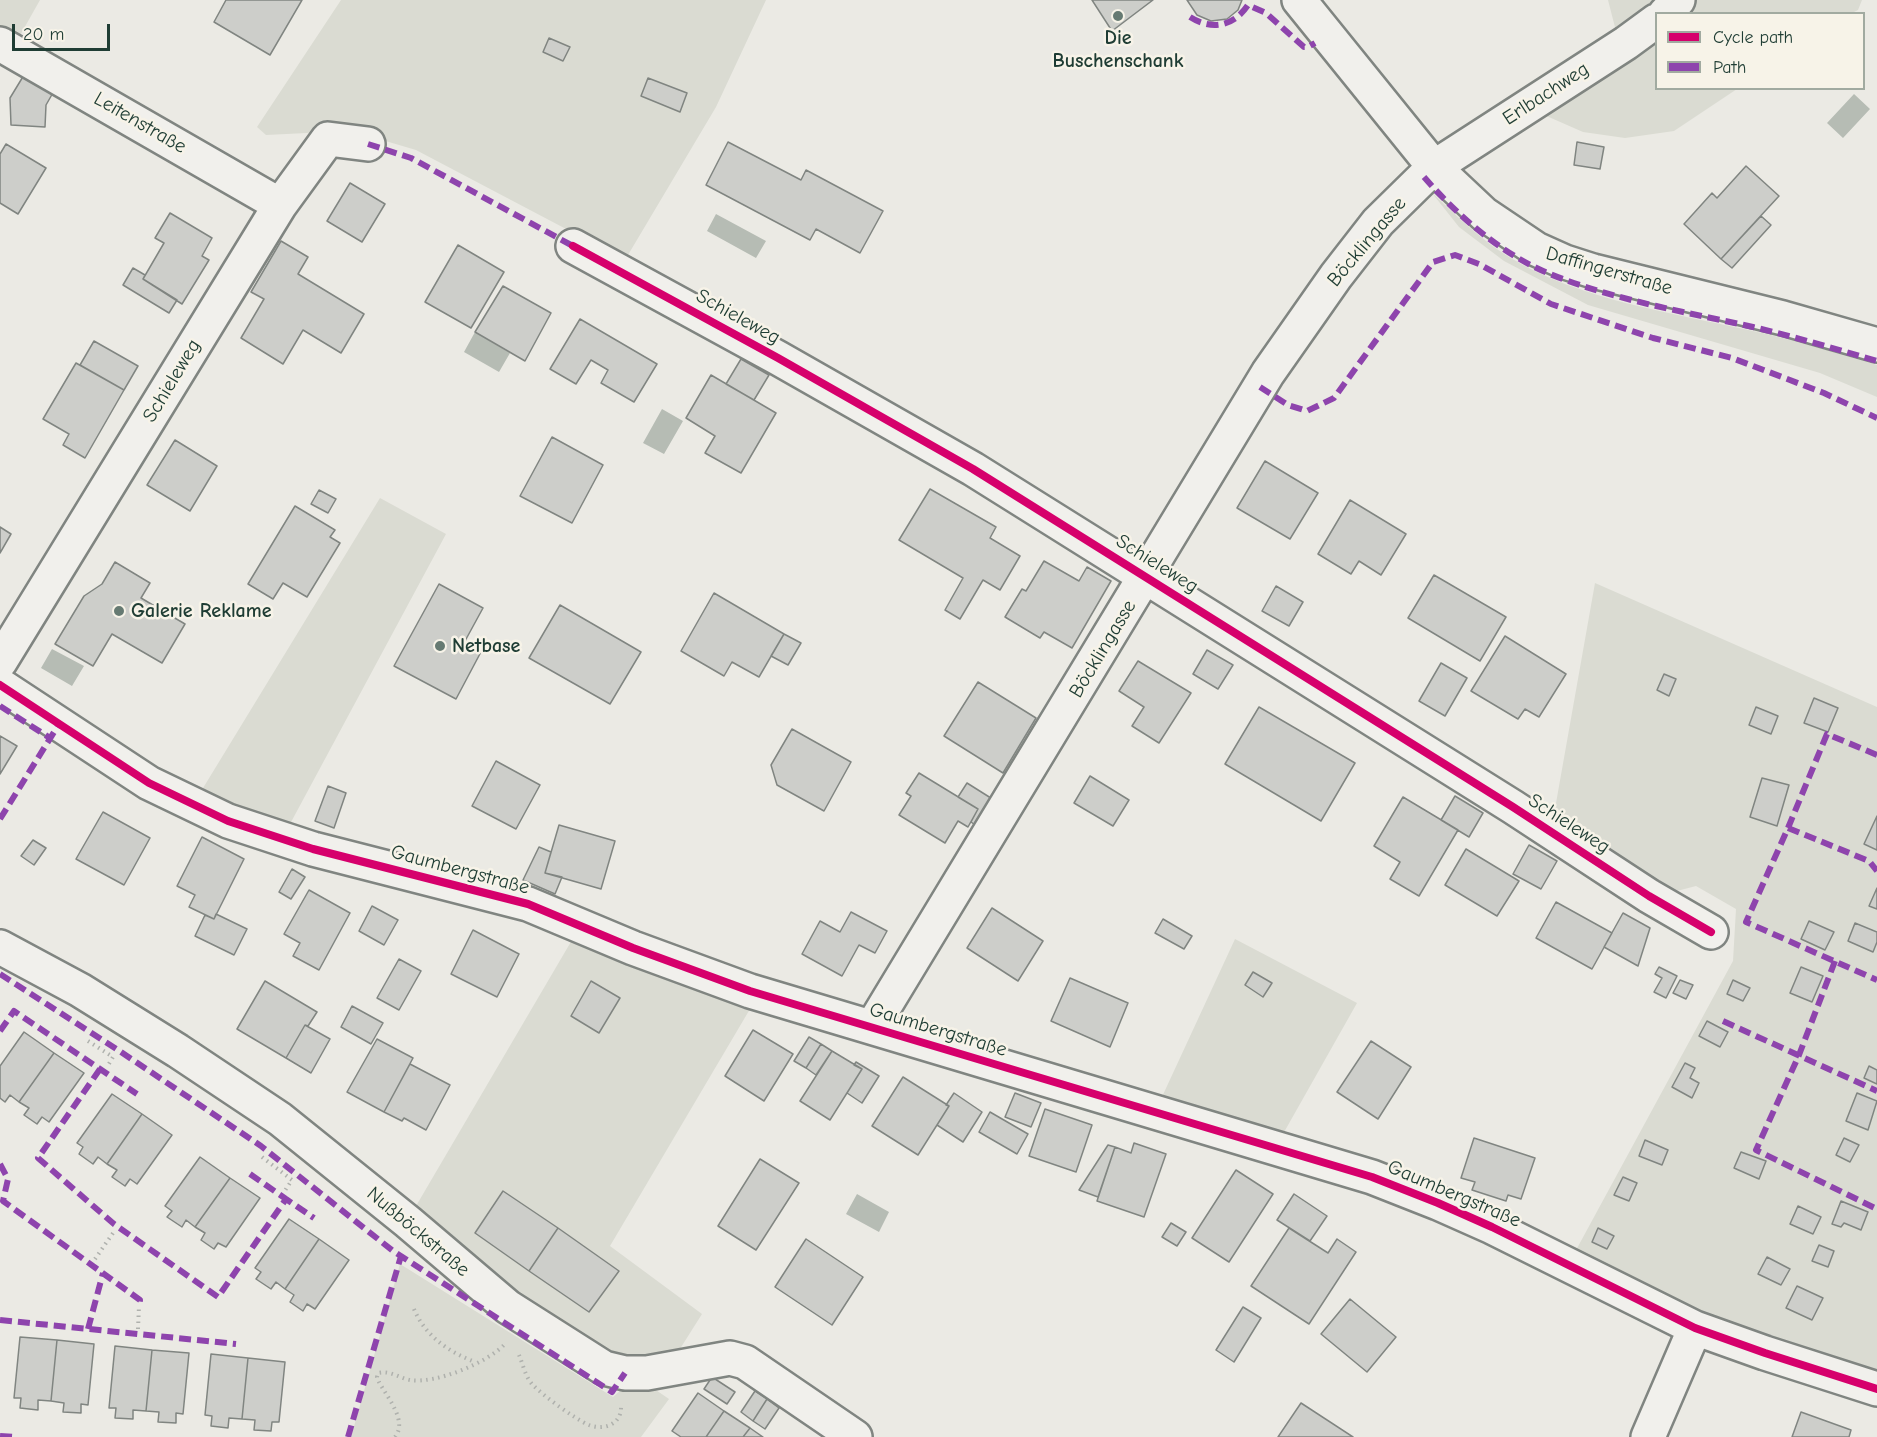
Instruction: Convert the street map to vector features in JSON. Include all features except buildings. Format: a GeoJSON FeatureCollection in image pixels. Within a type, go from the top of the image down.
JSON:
{"type":"FeatureCollection","features":[{"type":"Feature","properties":{"kind":"street","name":"Daffingerstraße"},"geometry":{"type":"LineString","coordinates":[[1299,0],[1434,167],[1484,214],[1536,249],[1565,262],[1783,318],[1877,345]]}},
{"type":"Feature","properties":{"kind":"street"},"geometry":{"type":"LineString","coordinates":[[1667,12],[1678,0]]}},
{"type":"Feature","properties":{"kind":"street","name":"Erlbachweg"},"geometry":{"type":"LineString","coordinates":[[1434,167],[1626,43],[1655,22]]}},
{"type":"Feature","properties":{"kind":"street","name":"Leitenstraße"},"geometry":{"type":"LineString","coordinates":[[0,44],[280,205]]}},
{"type":"Feature","properties":{"kind":"street","name":"Schieleweg"},"geometry":{"type":"LineString","coordinates":[[0,662],[280,205],[328,139],[368,144]]}},
{"type":"Feature","properties":{"kind":"street","name":"Böcklingasse"},"geometry":{"type":"LineString","coordinates":[[872,1027],[1268,373],[1329,286],[1378,222],[1434,167]]}},
{"type":"Feature","properties":{"kind":"street","name":"Schieleweg"},"geometry":{"type":"LineString","coordinates":[[573,246],[974,469],[1504,801],[1649,896],[1711,932]]}},
{"type":"Feature","properties":{"kind":"street","name":"Gaumbergstraße"},"geometry":{"type":"LineString","coordinates":[[0,685],[149,783],[228,821],[313,849],[528,904],[633,948],[750,991],[1372,1177],[1491,1227],[1695,1328],[1877,1389]]}},
{"type":"Feature","properties":{"kind":"street","name":"Nußböckstraße"},"geometry":{"type":"LineString","coordinates":[[0,947],[80,990],[178,1051],[280,1119],[408,1222],[508,1307],[604,1368],[625,1373],[647,1373],[730,1358],[745,1362],[855,1437]]}},
{"type":"Feature","properties":{"kind":"street"},"geometry":{"type":"LineString","coordinates":[[1648,1437],[1695,1328]]}},
{"type":"Feature","properties":{"kind":"path"},"geometry":{"type":"LineString","coordinates":[[88,1041],[113,1057],[107,1067]]}},
{"type":"Feature","properties":{"kind":"path"},"geometry":{"type":"LineString","coordinates":[[262,1157],[292,1180],[284,1192]]}},
{"type":"Feature","properties":{"kind":"path"},"geometry":{"type":"LineString","coordinates":[[95,1259],[113,1233]]}},
{"type":"Feature","properties":{"kind":"path"},"geometry":{"type":"LineString","coordinates":[[138,1329],[139,1306]]}},
{"type":"Feature","properties":{"kind":"path"},"geometry":{"type":"LineString","coordinates":[[414,1309],[422,1326],[433,1336],[458,1355],[476,1363]]}},
{"type":"Feature","properties":{"kind":"path"},"geometry":{"type":"LineString","coordinates":[[395,1437],[398,1434],[397,1414],[379,1382],[378,1373],[387,1372],[407,1380],[437,1379],[497,1352],[508,1339],[512,1345]]}},
{"type":"Feature","properties":{"kind":"path"},"geometry":{"type":"LineString","coordinates":[[517,1350],[533,1384],[589,1425],[605,1426],[618,1421],[621,1411],[620,1401]]}},
{"type":"Feature","properties":{"kind":"shaded area"},"geometry":{"type":"Polygon","coordinates":[[[0,0],[40,0],[18,39],[0,30],[0,0]]]}},
{"type":"Feature","properties":{"kind":"shaded area"},"geometry":{"type":"Polygon","coordinates":[[[341,0],[766,0],[716,107],[625,260],[416,150],[372,137],[327,132],[266,135],[257,127],[341,0]]]}},
{"type":"Feature","properties":{"kind":"shaded area"},"geometry":{"type":"Polygon","coordinates":[[[1608,0],[1662,0],[1617,35],[1608,0]]]}},
{"type":"Feature","properties":{"kind":"shaded area"},"geometry":{"type":"Polygon","coordinates":[[[1695,0],[1862,0],[1858,10],[1854,12],[1685,12],[1695,0]]]}},
{"type":"Feature","properties":{"kind":"shaded area"},"geometry":{"type":"Polygon","coordinates":[[[1655,35],[1655,90],[1736,90],[1674,131],[1625,138],[1583,132],[1542,114],[1655,35]]]}},
{"type":"Feature","properties":{"kind":"shaded area"},"geometry":{"type":"Polygon","coordinates":[[[1854,94],[1870,109],[1843,138],[1827,123],[1854,94]]]}},
{"type":"Feature","properties":{"kind":"shaded area"},"geometry":{"type":"Polygon","coordinates":[[[1432,193],[1469,227],[1509,257],[1536,272],[1566,284],[1596,295],[1769,335],[1877,365],[1877,397],[1820,373],[1588,305],[1504,261],[1459,227],[1432,193]]]}},
{"type":"Feature","properties":{"kind":"shaded area"},"geometry":{"type":"Polygon","coordinates":[[[716,214],[766,241],[756,258],[707,231],[716,214]]]}},
{"type":"Feature","properties":{"kind":"shaded area"},"geometry":{"type":"Polygon","coordinates":[[[475,332],[510,353],[499,372],[464,352],[475,332]]]}},
{"type":"Feature","properties":{"kind":"shaded area"},"geometry":{"type":"Polygon","coordinates":[[[662,409],[683,421],[664,454],[643,443],[662,409]]]}},
{"type":"Feature","properties":{"kind":"shaded area"},"geometry":{"type":"Polygon","coordinates":[[[380,498],[446,534],[290,824],[241,810],[200,793],[380,498]]]}},
{"type":"Feature","properties":{"kind":"shaded area"},"geometry":{"type":"Polygon","coordinates":[[[1595,583],[1877,707],[1877,1371],[1819,1355],[1703,1313],[1575,1252],[1733,961],[1736,909],[1696,886],[1673,892],[1553,820],[1595,583]]]}},
{"type":"Feature","properties":{"kind":"shaded area"},"geometry":{"type":"Polygon","coordinates":[[[52,649],[84,666],[72,686],[41,668],[52,649]]]}},
{"type":"Feature","properties":{"kind":"shaded area"},"geometry":{"type":"Polygon","coordinates":[[[1235,939],[1357,1003],[1283,1134],[1161,1099],[1235,939]]]}},
{"type":"Feature","properties":{"kind":"shaded area"},"geometry":{"type":"Polygon","coordinates":[[[572,940],[664,979],[750,1009],[610,1246],[702,1314],[678,1352],[625,1361],[610,1357],[516,1294],[416,1206],[572,940]]]}},
{"type":"Feature","properties":{"kind":"shaded area"},"geometry":{"type":"Polygon","coordinates":[[[857,1194],[889,1212],[879,1232],[846,1214],[857,1194]]]}},
{"type":"Feature","properties":{"kind":"shaded area"},"geometry":{"type":"Polygon","coordinates":[[[400,1264],[613,1397],[621,1390],[650,1386],[669,1399],[641,1437],[351,1437],[400,1264]]]}},
{"type":"Feature","properties":{"kind":"marked path"},"geometry":{"type":"LineString","coordinates":[[1190,17],[1206,24],[1222,24],[1236,18],[1248,5],[1266,13],[1304,47],[1315,43]]}},
{"type":"Feature","properties":{"kind":"marked path"},"geometry":{"type":"LineString","coordinates":[[368,144],[411,158],[573,246]]}},
{"type":"Feature","properties":{"kind":"marked path"},"geometry":{"type":"LineString","coordinates":[[1424,177],[1481,233],[1514,256],[1550,274],[1625,298],[1769,331],[1877,361]]}},
{"type":"Feature","properties":{"kind":"marked path"},"geometry":{"type":"LineString","coordinates":[[1260,387],[1288,405],[1307,411],[1334,398],[1433,262],[1455,255],[1479,264],[1551,304],[1653,338],[1732,358],[1824,393],[1877,418]]}},
{"type":"Feature","properties":{"kind":"marked path"},"geometry":{"type":"LineString","coordinates":[[0,706],[50,738]]}},
{"type":"Feature","properties":{"kind":"marked path"},"geometry":{"type":"LineString","coordinates":[[0,819],[59,724]]}},
{"type":"Feature","properties":{"kind":"marked path"},"geometry":{"type":"LineString","coordinates":[[1877,755],[1827,734],[1746,922],[1877,980]]}},
{"type":"Feature","properties":{"kind":"marked path"},"geometry":{"type":"LineString","coordinates":[[1788,828],[1869,861],[1877,871]]}},
{"type":"Feature","properties":{"kind":"marked path"},"geometry":{"type":"LineString","coordinates":[[1835,961],[1799,1055],[1756,1150],[1877,1209]]}},
{"type":"Feature","properties":{"kind":"marked path"},"geometry":{"type":"LineString","coordinates":[[0,974],[261,1146],[393,1251],[612,1392],[625,1373]]}},
{"type":"Feature","properties":{"kind":"marked path"},"geometry":{"type":"LineString","coordinates":[[0,1031],[14,1011],[137,1094]]}},
{"type":"Feature","properties":{"kind":"marked path"},"geometry":{"type":"LineString","coordinates":[[1723,1021],[1877,1091]]}},
{"type":"Feature","properties":{"kind":"marked path"},"geometry":{"type":"LineString","coordinates":[[100,1069],[38,1158],[114,1224],[218,1297],[286,1199],[314,1218]]}},
{"type":"Feature","properties":{"kind":"marked path"},"geometry":{"type":"LineString","coordinates":[[0,1164],[8,1179],[3,1201],[140,1300],[139,1306]]}},
{"type":"Feature","properties":{"kind":"marked path"},"geometry":{"type":"LineString","coordinates":[[250,1174],[286,1199]]}},
{"type":"Feature","properties":{"kind":"marked path"},"geometry":{"type":"LineString","coordinates":[[348,1437],[401,1256]]}},
{"type":"Feature","properties":{"kind":"marked path"},"geometry":{"type":"LineString","coordinates":[[88,1329],[103,1273]]}},
{"type":"Feature","properties":{"kind":"marked path"},"geometry":{"type":"LineString","coordinates":[[0,1320],[236,1344]]}},
{"type":"Feature","properties":{"kind":"marked path"},"geometry":{"type":"LineString","coordinates":[[0,1436],[15,1437]]}},
{"type":"Feature","properties":{"kind":"cycle path"},"geometry":{"type":"LineString","coordinates":[[573,246],[778,358],[973,469],[1513,807],[1649,896],[1711,932]]}},
{"type":"Feature","properties":{"kind":"cycle path"},"geometry":{"type":"LineString","coordinates":[[0,685],[149,783],[228,821],[313,849],[528,904],[633,948],[750,991],[1372,1177],[1492,1227],[1695,1328],[1877,1389]]}},
{"type":"Feature","properties":{"kind":"place","name":"Die Buschenschank"},"geometry":{"type":"Point","coordinates":[1118,16]}},
{"type":"Feature","properties":{"kind":"place","name":"Galerie Reklame"},"geometry":{"type":"Point","coordinates":[119,611]}},
{"type":"Feature","properties":{"kind":"place","name":"Netbase"},"geometry":{"type":"Point","coordinates":[440,646]}}]}
